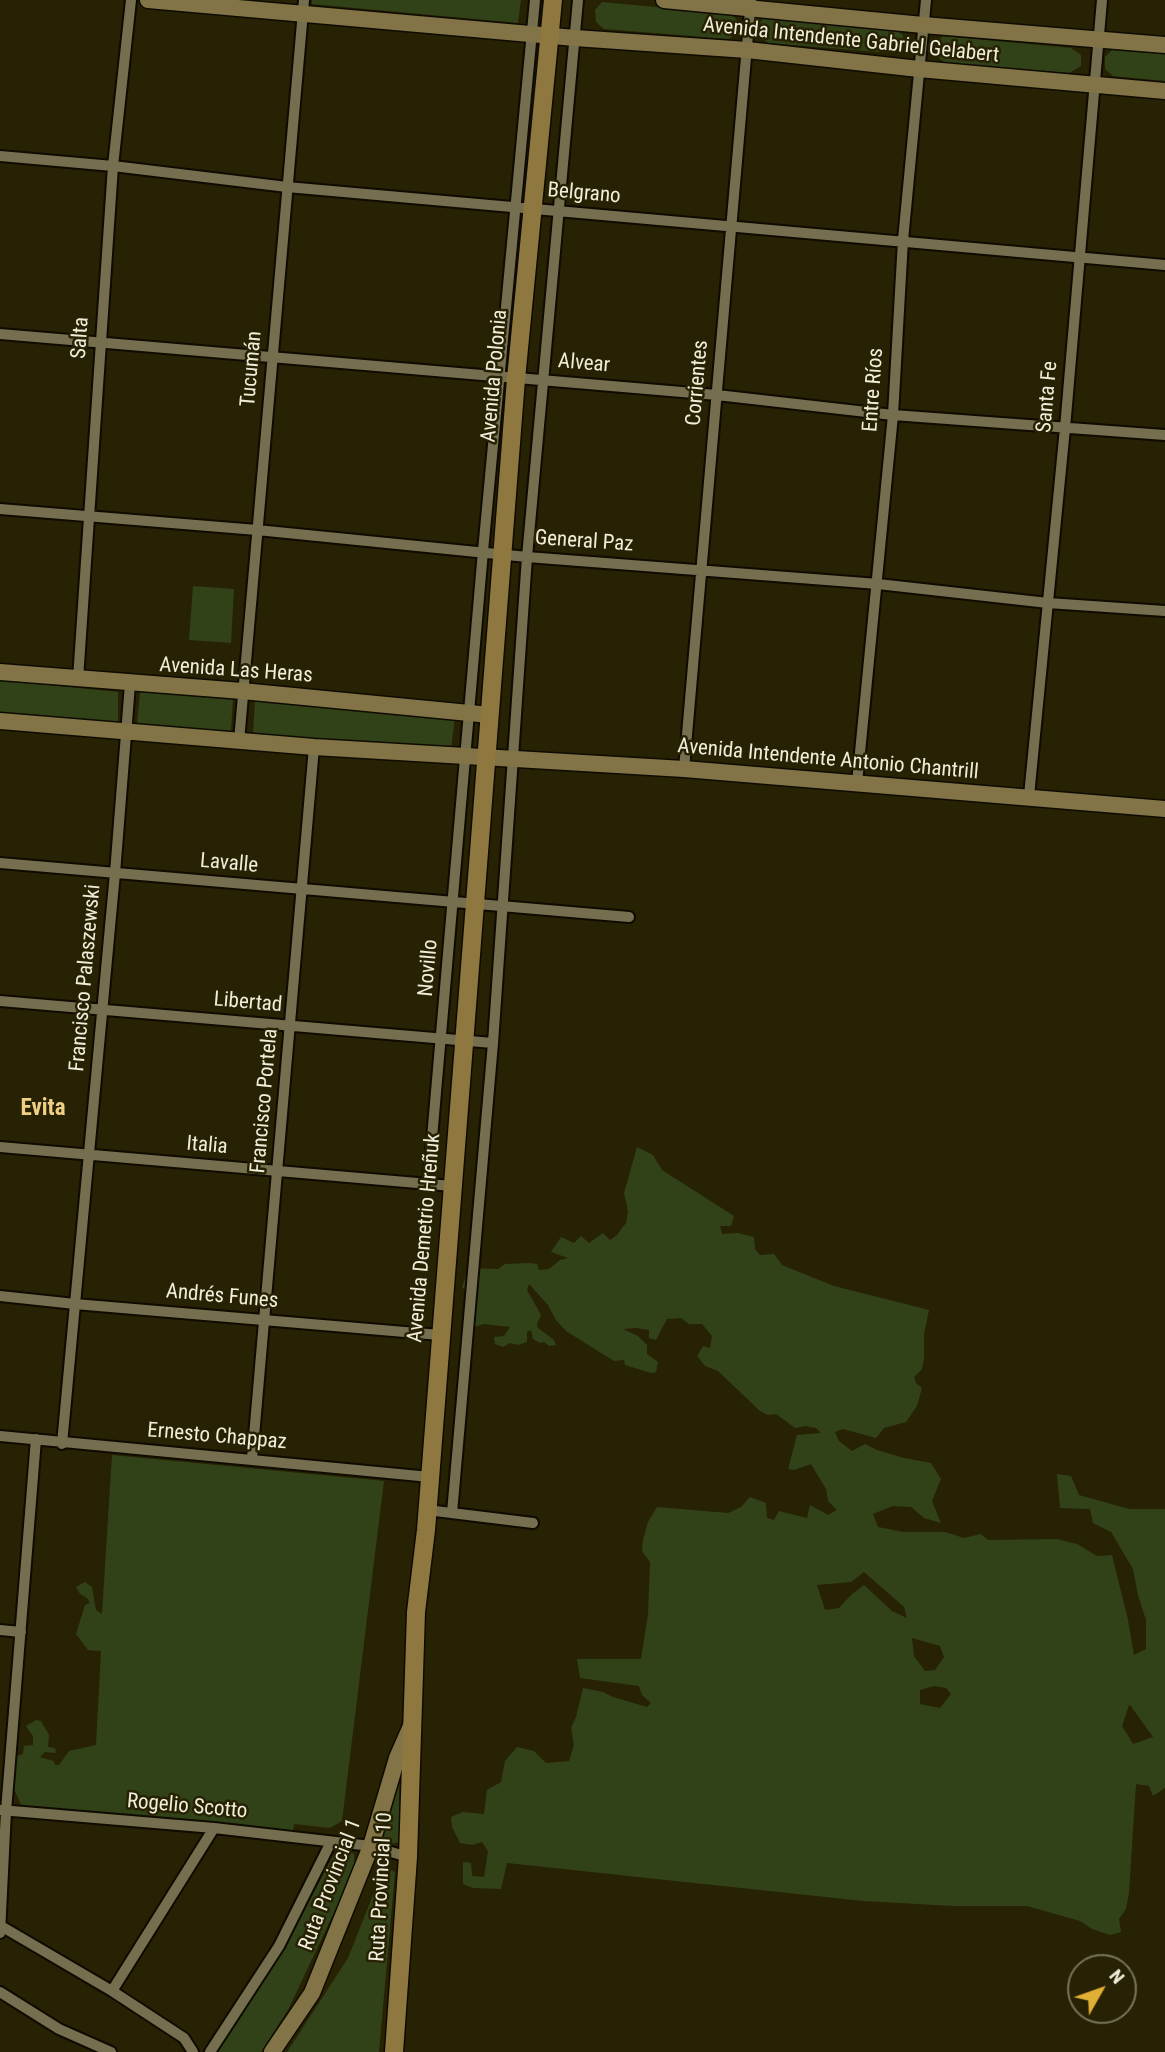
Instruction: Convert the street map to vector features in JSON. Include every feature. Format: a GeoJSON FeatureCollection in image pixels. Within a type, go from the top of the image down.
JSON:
{"type":"FeatureCollection","features":[{"type":"Feature","properties":{"kind":"main road","name":"Avenida Intendente Gabriel Gelabert"},"geometry":{"type":"LineString","coordinates":[[148,0],[303,6],[575,38],[747,50],[919,69],[1165,91]]}},
{"type":"Feature","properties":{"kind":"main road","name":"Avenida Polonia"},"geometry":{"type":"LineString","coordinates":[[488,756],[503,554],[508,378],[533,209],[540,34],[553,0]]}},
{"type":"Feature","properties":{"kind":"main road","name":"Avenida Intendente Gabriel Gelabert"},"geometry":{"type":"LineString","coordinates":[[664,0],[751,4],[923,25],[1165,45]]}},
{"type":"Feature","properties":{"kind":"main road","name":"Avenida Las Heras"},"geometry":{"type":"LineString","coordinates":[[0,672],[242,691],[490,715]]}},
{"type":"Feature","properties":{"kind":"main road"},"geometry":{"type":"LineString","coordinates":[[0,721],[314,747],[466,755]]}},
{"type":"Feature","properties":{"kind":"main road","name":"Avenida Intendente Antonio Chantrill"},"geometry":{"type":"LineString","coordinates":[[466,755],[684,769],[1165,809]]}},
{"type":"Feature","properties":{"kind":"main road","name":"Avenida Demetrio Hreñuk"},"geometry":{"type":"LineString","coordinates":[[412,1724],[416,1612],[430,1477],[488,756]]}},
{"type":"Feature","properties":{"kind":"main road","name":"Ruta Provincial 1"},"geometry":{"type":"LineString","coordinates":[[272,2052],[312,1993],[371,1846],[397,1758],[412,1724]]}},
{"type":"Feature","properties":{"kind":"main road","name":"Ruta Provincial 10"},"geometry":{"type":"LineString","coordinates":[[394,2052],[408,1857],[412,1724]]}},
{"type":"Feature","properties":{"kind":"street","name":"Salta"},"geometry":{"type":"LineString","coordinates":[[78,679],[99,343],[113,166],[131,0]]}},
{"type":"Feature","properties":{"kind":"street","name":"Avenida Polonia"},"geometry":{"type":"LineString","coordinates":[[466,755],[483,551],[508,378],[514,206],[540,34],[535,0]]}},
{"type":"Feature","properties":{"kind":"street"},"geometry":{"type":"LineString","coordinates":[[452,1513],[493,1043],[527,557],[578,0]]}},
{"type":"Feature","properties":{"kind":"street","name":"Entre Ríos"},"geometry":{"type":"LineString","coordinates":[[857,783],[878,584],[903,240],[926,0]]}},
{"type":"Feature","properties":{"kind":"street","name":"Santa Fe"},"geometry":{"type":"LineString","coordinates":[[1029,796],[1065,428],[1102,0]]}},
{"type":"Feature","properties":{"kind":"street","name":"Corrientes"},"geometry":{"type":"LineString","coordinates":[[684,769],[751,4]]}},
{"type":"Feature","properties":{"kind":"street","name":"Tucumán"},"geometry":{"type":"LineString","coordinates":[[239,741],[303,6]]}},
{"type":"Feature","properties":{"kind":"street","name":"Belgrano"},"geometry":{"type":"LineString","coordinates":[[0,156],[113,166],[287,187],[1165,265]]}},
{"type":"Feature","properties":{"kind":"street","name":"Alvear"},"geometry":{"type":"LineString","coordinates":[[0,334],[716,395],[892,415],[1165,435]]}},
{"type":"Feature","properties":{"kind":"street","name":"General Paz"},"geometry":{"type":"LineString","coordinates":[[0,509],[257,530],[527,557],[878,584],[1048,603],[1165,611]]}},
{"type":"Feature","properties":{"kind":"street","name":"Francisco Palaszewski"},"geometry":{"type":"LineString","coordinates":[[62,1444],[116,873],[130,684]]}},
{"type":"Feature","properties":{"kind":"street","name":"Francisco Portela"},"geometry":{"type":"LineString","coordinates":[[252,1459],[314,747]]}},
{"type":"Feature","properties":{"kind":"street","name":"Novillo"},"geometry":{"type":"LineString","coordinates":[[428,1184],[466,755]]}},
{"type":"Feature","properties":{"kind":"street","name":"Lavalle"},"geometry":{"type":"LineString","coordinates":[[0,863],[629,917]]}},
{"type":"Feature","properties":{"kind":"street","name":"Libertad"},"geometry":{"type":"LineString","coordinates":[[0,1001],[493,1043]]}},
{"type":"Feature","properties":{"kind":"street","name":"Italia"},"geometry":{"type":"LineString","coordinates":[[0,1147],[452,1186]]}},
{"type":"Feature","properties":{"kind":"street","name":"Andrés Funes"},"geometry":{"type":"LineString","coordinates":[[0,1296],[440,1335]]}},
{"type":"Feature","properties":{"kind":"street","name":"Ernesto Chappaz"},"geometry":{"type":"LineString","coordinates":[[0,1436],[430,1477]]}},
{"type":"Feature","properties":{"kind":"street"},"geometry":{"type":"LineString","coordinates":[[36,1439],[21,1632],[3,1810],[1,1930],[113,1991],[184,2038],[193,2052]]}},
{"type":"Feature","properties":{"kind":"street"},"geometry":{"type":"LineString","coordinates":[[427,1510],[533,1523]]}},
{"type":"Feature","properties":{"kind":"street"},"geometry":{"type":"LineString","coordinates":[[0,1630],[21,1632]]}},
{"type":"Feature","properties":{"kind":"street","name":"Rogelio Scotto"},"geometry":{"type":"LineString","coordinates":[[3,1810],[214,1828],[371,1846],[408,1857]]}},
{"type":"Feature","properties":{"kind":"street"},"geometry":{"type":"LineString","coordinates":[[113,1991],[214,1828]]}},
{"type":"Feature","properties":{"kind":"street"},"geometry":{"type":"LineString","coordinates":[[210,2052],[279,1946],[331,1842]]}},
{"type":"Feature","properties":{"kind":"street"},"geometry":{"type":"LineString","coordinates":[[0,1992],[59,2029],[111,2052]]}},
{"type":"Feature","properties":{"kind":"green space"},"geometry":{"type":"Polygon","coordinates":[[[312,0],[521,0],[518,23],[312,4],[312,0]]]}},
{"type":"Feature","properties":{"kind":"green space"},"geometry":{"type":"Polygon","coordinates":[[[602,2],[731,14],[739,22],[739,30],[729,39],[604,29],[596,22],[595,10],[602,2]]]}},
{"type":"Feature","properties":{"kind":"green space"},"geometry":{"type":"Polygon","coordinates":[[[766,16],[894,28],[903,35],[904,46],[892,53],[768,43],[759,36],[759,23],[766,16]]]}},
{"type":"Feature","properties":{"kind":"green space"},"geometry":{"type":"Polygon","coordinates":[[[943,36],[1071,48],[1081,55],[1081,66],[1069,73],[945,63],[937,56],[936,43],[943,36]]]}},
{"type":"Feature","properties":{"kind":"green space"},"geometry":{"type":"Polygon","coordinates":[[[1112,50],[1165,54],[1165,81],[1113,76],[1105,69],[1105,57],[1112,50]]]}},
{"type":"Feature","properties":{"kind":"green space"},"geometry":{"type":"Polygon","coordinates":[[[193,586],[234,589],[231,643],[189,640],[193,586]]]}},
{"type":"Feature","properties":{"kind":"green space"},"geometry":{"type":"Polygon","coordinates":[[[0,680],[118,692],[118,722],[0,714],[0,680]]]}},
{"type":"Feature","properties":{"kind":"green space"},"geometry":{"type":"Polygon","coordinates":[[[140,692],[233,699],[231,731],[137,726],[140,692]]]}},
{"type":"Feature","properties":{"kind":"green space"},"geometry":{"type":"Polygon","coordinates":[[[255,698],[455,717],[451,750],[253,735],[255,698]]]}},
{"type":"Feature","properties":{"kind":"green space"},"geometry":{"type":"Polygon","coordinates":[[[637,1147],[653,1155],[662,1170],[734,1216],[731,1226],[720,1226],[722,1234],[738,1233],[754,1237],[755,1249],[760,1255],[774,1254],[782,1265],[834,1286],[929,1310],[924,1334],[922,1369],[914,1377],[922,1388],[917,1406],[906,1422],[884,1428],[876,1438],[843,1429],[835,1432],[839,1441],[852,1451],[865,1444],[904,1458],[931,1463],[941,1479],[932,1501],[941,1523],[924,1518],[911,1507],[893,1506],[873,1514],[878,1527],[904,1532],[945,1532],[964,1538],[981,1534],[988,1540],[1057,1539],[1077,1544],[1097,1556],[1112,1555],[1134,1655],[1146,1649],[1146,1620],[1133,1569],[1111,1532],[1093,1523],[1090,1509],[1060,1508],[1057,1474],[1071,1476],[1079,1495],[1129,1509],[1165,1509],[1165,1788],[1153,1796],[1149,1786],[1136,1784],[1129,1893],[1126,1909],[1119,1919],[1121,1932],[1110,1935],[1092,1929],[1080,1921],[1027,1906],[953,1906],[863,1901],[507,1863],[501,1889],[473,1888],[463,1884],[463,1862],[471,1863],[472,1876],[484,1877],[488,1851],[482,1842],[472,1845],[460,1843],[452,1827],[451,1817],[463,1812],[484,1814],[487,1790],[501,1782],[505,1761],[517,1747],[534,1751],[546,1763],[569,1761],[574,1745],[571,1728],[583,1688],[647,1707],[651,1703],[642,1695],[639,1686],[580,1678],[577,1659],[641,1659],[648,1614],[650,1562],[642,1551],[643,1540],[648,1522],[657,1507],[728,1513],[741,1507],[750,1497],[766,1503],[767,1518],[774,1520],[779,1511],[807,1518],[810,1505],[828,1515],[837,1510],[828,1501],[826,1489],[811,1464],[794,1470],[788,1469],[797,1435],[821,1433],[816,1428],[795,1428],[776,1414],[768,1415],[760,1411],[718,1371],[705,1366],[697,1356],[703,1346],[710,1348],[712,1336],[702,1324],[689,1324],[681,1318],[667,1319],[656,1340],[649,1338],[649,1330],[623,1329],[638,1336],[647,1345],[647,1354],[658,1362],[656,1372],[651,1373],[625,1365],[624,1360],[614,1361],[566,1331],[529,1284],[527,1290],[541,1315],[538,1328],[554,1340],[556,1345],[549,1346],[533,1339],[531,1330],[527,1332],[527,1342],[518,1345],[510,1343],[503,1347],[495,1344],[494,1337],[504,1336],[510,1327],[484,1324],[471,1328],[470,1296],[462,1287],[469,1268],[498,1269],[505,1264],[529,1263],[537,1264],[539,1270],[549,1269],[560,1260],[568,1258],[551,1252],[561,1237],[574,1243],[581,1236],[589,1243],[603,1233],[610,1240],[626,1223],[628,1211],[624,1193],[637,1147]],[[864,1572],[851,1582],[817,1585],[825,1610],[839,1608],[864,1585],[892,1611],[907,1618],[904,1607],[864,1572]],[[912,1638],[914,1656],[925,1671],[935,1670],[944,1657],[940,1646],[912,1638]],[[934,1686],[920,1690],[920,1704],[940,1708],[951,1694],[946,1688],[934,1686]],[[1130,1705],[1122,1726],[1133,1744],[1153,1737],[1130,1705]]]}},
{"type":"Feature","properties":{"kind":"green space"},"geometry":{"type":"Polygon","coordinates":[[[112,1455],[384,1481],[342,1821],[330,1828],[294,1824],[293,1831],[22,1807],[14,1789],[17,1756],[23,1754],[24,1746],[33,1745],[33,1736],[26,1726],[36,1720],[41,1721],[49,1735],[48,1747],[55,1748],[56,1753],[45,1752],[40,1757],[54,1761],[55,1765],[59,1765],[69,1751],[96,1745],[101,1651],[88,1650],[76,1634],[85,1605],[90,1603],[76,1587],[85,1582],[92,1587],[96,1610],[102,1614],[112,1455]]]}},
{"type":"Feature","properties":{"kind":"green space"},"geometry":{"type":"Polygon","coordinates":[[[399,1762],[400,1842],[389,1844],[383,1839],[383,1832],[399,1762]]]}},
{"type":"Feature","properties":{"kind":"green space"},"geometry":{"type":"Polygon","coordinates":[[[348,1849],[354,1854],[355,1868],[289,2008],[261,2052],[215,2052],[281,1954],[335,1852],[348,1849]]]}},
{"type":"Feature","properties":{"kind":"green space"},"geometry":{"type":"Polygon","coordinates":[[[384,1867],[395,1872],[379,2052],[287,2052],[348,1958],[384,1867]]]}},
{"type":"Feature","properties":{"kind":"district","name":"Evita"},"geometry":{"type":"Point","coordinates":[43,1109]}}]}
